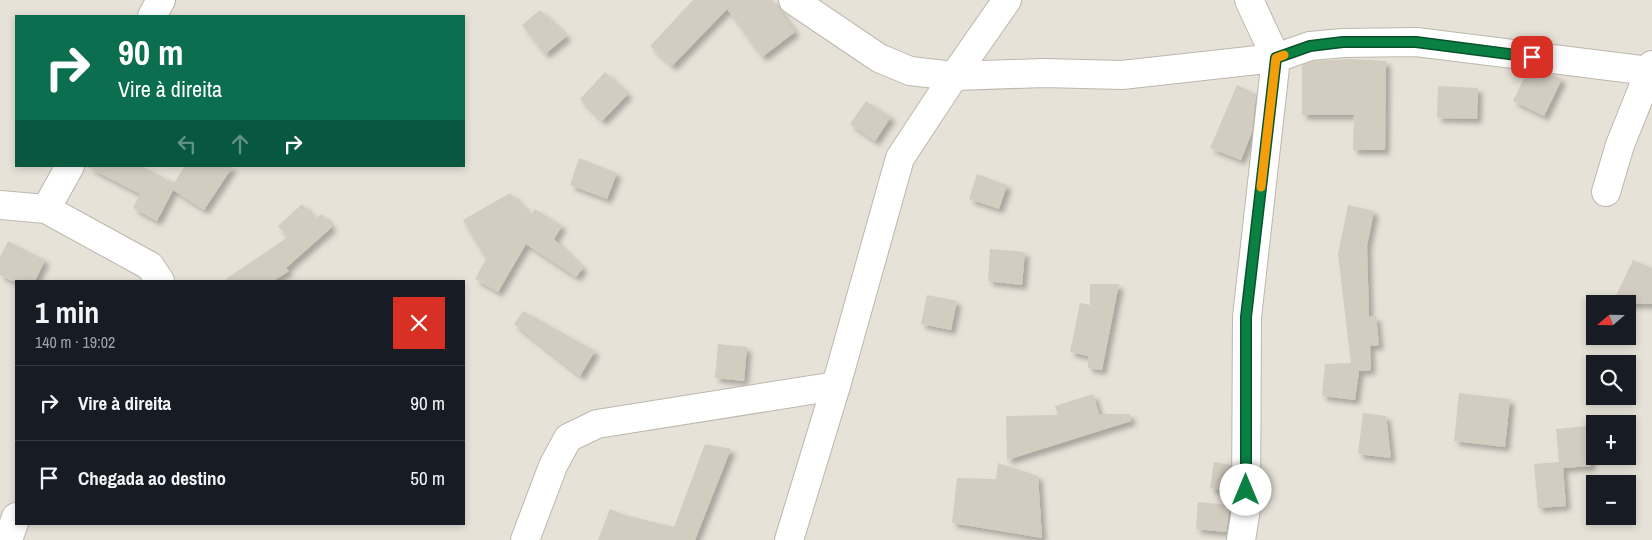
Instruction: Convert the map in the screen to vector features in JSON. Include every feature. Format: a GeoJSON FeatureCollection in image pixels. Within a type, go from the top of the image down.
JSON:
{"type":"FeatureCollection","features":[{"type":"Feature","properties":{"kind":"street"},"geometry":{"type":"LineString","coordinates":[[153,15],[161,0]]}},
{"type":"Feature","properties":{"kind":"street"},"geometry":{"type":"LineString","coordinates":[[793,0],[879,58],[910,71],[954,76],[1044,73],[1122,75],[1276,58],[1310,46],[1343,42],[1416,42],[1651,68],[1620,144],[1606,192]]}},
{"type":"Feature","properties":{"kind":"street"},"geometry":{"type":"LineString","coordinates":[[789,540],[836,386],[900,158],[1007,0]]}},
{"type":"Feature","properties":{"kind":"street"},"geometry":{"type":"LineString","coordinates":[[1241,540],[1246,509],[1246,317],[1276,58],[1249,0]]}},
{"type":"Feature","properties":{"kind":"street"},"geometry":{"type":"LineString","coordinates":[[46,209],[69,167]]}},
{"type":"Feature","properties":{"kind":"street"},"geometry":{"type":"LineString","coordinates":[[0,205],[46,209],[150,266],[159,280]]}},
{"type":"Feature","properties":{"kind":"street"},"geometry":{"type":"LineString","coordinates":[[526,540],[553,466],[568,438],[597,424],[836,386]]}},
{"type":"Feature","properties":{"kind":"street"},"geometry":{"type":"LineString","coordinates":[[0,507],[15,511]]}},
{"type":"Feature","properties":{"kind":"street"},"geometry":{"type":"LineString","coordinates":[[8,540],[15,519]]}},
{"type":"Feature","properties":{"kind":"shaded area"},"geometry":{"type":"Polygon","coordinates":[[[0,0],[1652,0],[1652,540],[0,540],[0,0]]]}},
{"type":"Feature","properties":{"kind":"building"},"geometry":{"type":"Polygon","coordinates":[[[693,0],[772,0],[795,32],[762,57],[727,9],[672,66],[650,46],[693,0]]]}},
{"type":"Feature","properties":{"kind":"building"},"geometry":{"type":"Polygon","coordinates":[[[540,10],[567,36],[545,54],[522,25],[540,10]]]}},
{"type":"Feature","properties":{"kind":"building"},"geometry":{"type":"Polygon","coordinates":[[[1351,59],[1386,61],[1385,150],[1353,150],[1354,115],[1302,115],[1302,65],[1313,61],[1351,59]]]}},
{"type":"Feature","properties":{"kind":"building"},"geometry":{"type":"Polygon","coordinates":[[[605,72],[628,94],[602,121],[580,99],[605,72]]]}},
{"type":"Feature","properties":{"kind":"building"},"geometry":{"type":"Polygon","coordinates":[[[1527,72],[1553,75],[1562,79],[1544,116],[1513,101],[1527,72]]]}},
{"type":"Feature","properties":{"kind":"building"},"geometry":{"type":"Polygon","coordinates":[[[1237,85],[1256,94],[1252,132],[1241,160],[1210,148],[1237,85]]]}},
{"type":"Feature","properties":{"kind":"building"},"geometry":{"type":"Polygon","coordinates":[[[1438,86],[1478,88],[1477,119],[1437,118],[1438,86]]]}},
{"type":"Feature","properties":{"kind":"building"},"geometry":{"type":"Polygon","coordinates":[[[866,101],[891,117],[875,141],[850,124],[866,101]]]}},
{"type":"Feature","properties":{"kind":"building"},"geometry":{"type":"Polygon","coordinates":[[[579,158],[617,173],[607,199],[570,185],[579,158]]]}},
{"type":"Feature","properties":{"kind":"building"},"geometry":{"type":"Polygon","coordinates":[[[88,167],[143,167],[174,183],[184,167],[232,167],[204,210],[173,190],[157,221],[133,208],[140,194],[88,167]]]}},
{"type":"Feature","properties":{"kind":"building"},"geometry":{"type":"Polygon","coordinates":[[[977,174],[1007,185],[999,209],[969,199],[977,174]]]}},
{"type":"Feature","properties":{"kind":"building"},"geometry":{"type":"Polygon","coordinates":[[[510,193],[531,215],[535,209],[562,226],[554,239],[583,268],[576,277],[526,244],[498,292],[475,279],[486,259],[463,220],[510,193]]]}},
{"type":"Feature","properties":{"kind":"building"},"geometry":{"type":"Polygon","coordinates":[[[302,204],[315,219],[322,214],[332,227],[286,268],[289,271],[275,280],[224,280],[288,237],[278,226],[302,204]]]}},
{"type":"Feature","properties":{"kind":"building"},"geometry":{"type":"Polygon","coordinates":[[[1348,205],[1374,211],[1367,246],[1369,317],[1376,316],[1379,345],[1370,346],[1371,370],[1359,371],[1355,400],[1322,396],[1325,364],[1351,363],[1338,254],[1348,205]]]}},
{"type":"Feature","properties":{"kind":"building"},"geometry":{"type":"Polygon","coordinates":[[[8,241],[45,260],[35,280],[12,281],[0,275],[0,257],[8,241]]]}},
{"type":"Feature","properties":{"kind":"building"},"geometry":{"type":"Polygon","coordinates":[[[990,249],[1025,252],[1022,285],[988,281],[990,249]]]}},
{"type":"Feature","properties":{"kind":"building"},"geometry":{"type":"Polygon","coordinates":[[[1633,260],[1652,268],[1652,304],[1636,304],[1636,295],[1616,295],[1633,260]]]}},
{"type":"Feature","properties":{"kind":"building"},"geometry":{"type":"Polygon","coordinates":[[[1090,284],[1119,284],[1102,370],[1088,368],[1088,356],[1070,352],[1080,303],[1090,305],[1090,284]]]}},
{"type":"Feature","properties":{"kind":"building"},"geometry":{"type":"Polygon","coordinates":[[[927,295],[957,301],[951,330],[921,324],[927,295]]]}},
{"type":"Feature","properties":{"kind":"building"},"geometry":{"type":"Polygon","coordinates":[[[523,311],[595,351],[580,376],[514,324],[523,311]]]}},
{"type":"Feature","properties":{"kind":"building"},"geometry":{"type":"Polygon","coordinates":[[[718,344],[747,347],[744,381],[715,378],[718,344]]]}},
{"type":"Feature","properties":{"kind":"building"},"geometry":{"type":"Polygon","coordinates":[[[1459,393],[1510,399],[1505,447],[1454,441],[1459,393]]]}},
{"type":"Feature","properties":{"kind":"building"},"geometry":{"type":"Polygon","coordinates":[[[1093,394],[1099,414],[1130,414],[1131,421],[1007,460],[1006,416],[1058,415],[1055,406],[1093,394]]]}},
{"type":"Feature","properties":{"kind":"building"},"geometry":{"type":"Polygon","coordinates":[[[1363,413],[1386,416],[1391,458],[1358,454],[1363,413]]]}},
{"type":"Feature","properties":{"kind":"building"},"geometry":{"type":"Polygon","coordinates":[[[1586,426],[1586,465],[1591,466],[1563,468],[1566,506],[1538,508],[1534,464],[1559,462],[1556,429],[1586,426]]]}},
{"type":"Feature","properties":{"kind":"building"},"geometry":{"type":"Polygon","coordinates":[[[705,444],[731,449],[695,540],[598,540],[610,509],[625,515],[674,527],[705,444]]]}},
{"type":"Feature","properties":{"kind":"building"},"geometry":{"type":"Polygon","coordinates":[[[1214,462],[1231,465],[1230,491],[1210,488],[1214,462]]]}},
{"type":"Feature","properties":{"kind":"building"},"geometry":{"type":"Polygon","coordinates":[[[998,463],[1038,476],[1042,538],[952,523],[957,478],[996,479],[998,463]]]}},
{"type":"Feature","properties":{"kind":"building"},"geometry":{"type":"Polygon","coordinates":[[[1198,502],[1230,505],[1226,532],[1196,529],[1198,502]]]}},
{"type":"Feature","properties":{"kind":"slow traffic"},"geometry":{"type":"LineString","coordinates":[[1261,187],[1276,58],[1284,55]]}},
{"type":"Feature","properties":{"kind":"route"},"geometry":{"type":"LineString","coordinates":[[1246,490],[1246,317],[1276,58],[1310,46],[1343,42],[1416,42],[1532,57]]}}]}
